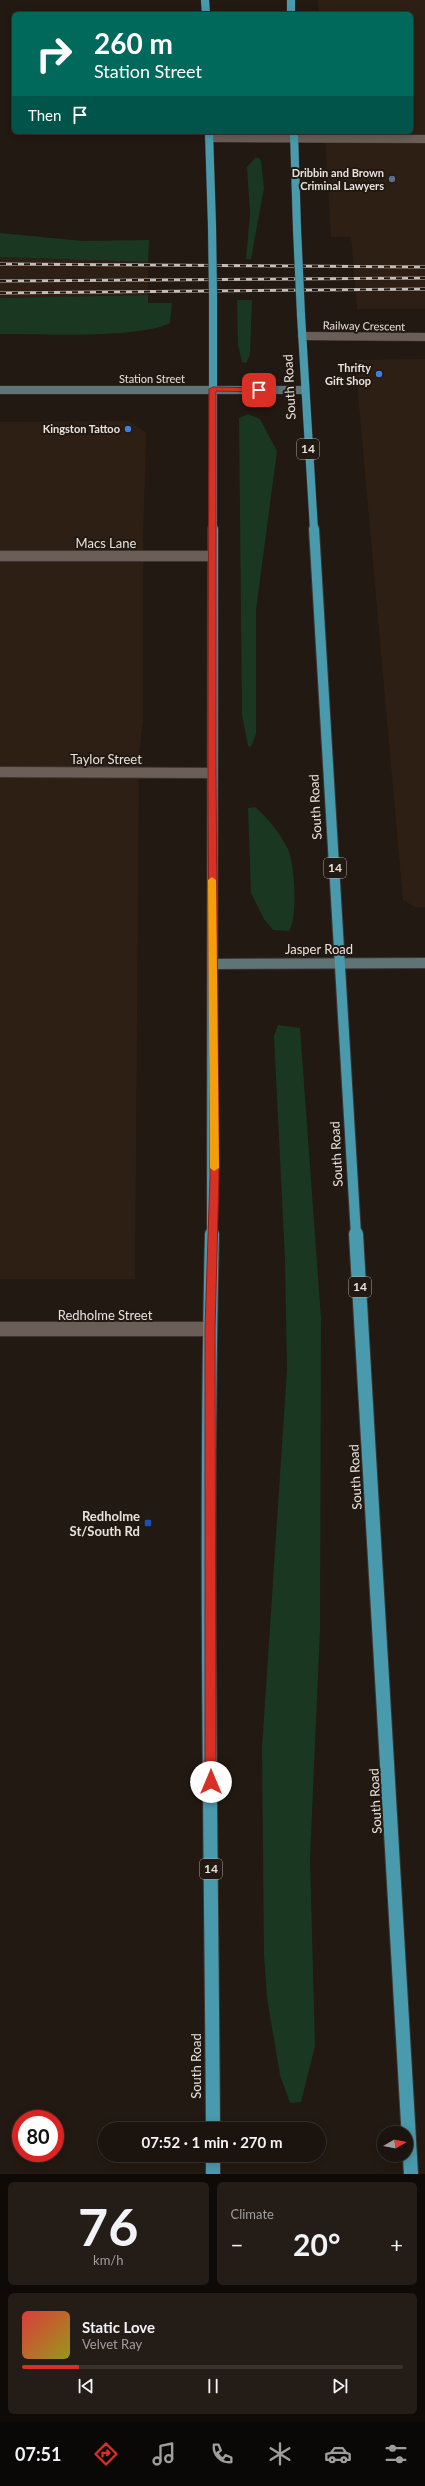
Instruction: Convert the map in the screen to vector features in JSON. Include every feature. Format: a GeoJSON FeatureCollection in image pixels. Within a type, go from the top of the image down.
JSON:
{"type":"FeatureCollection","features":[{"type":"Feature","properties":{"kind":"highway"},"geometry":{"type":"LineString","coordinates":[[206,0],[206,12]]}},
{"type":"Feature","properties":{"kind":"highway"},"geometry":{"type":"LineString","coordinates":[[206,12],[211,0]]}},
{"type":"Feature","properties":{"kind":"highway"},"geometry":{"type":"LineString","coordinates":[[291,0],[291,12]]}},
{"type":"Feature","properties":{"kind":"highway","name":"South Road"},"geometry":{"type":"LineString","coordinates":[[209,135],[212,226],[213,389],[212,964],[214,1176],[210,1329],[213,2122]]}},
{"type":"Feature","properties":{"kind":"highway","name":"South Road"},"geometry":{"type":"LineString","coordinates":[[294,135],[304,390],[340,963],[411,2174]]}},
{"type":"Feature","properties":{"kind":"highway"},"geometry":{"type":"LineString","coordinates":[[213,2162],[213,2174]]}},
{"type":"Feature","properties":{"kind":"main road","name":"Station Street"},"geometry":{"type":"LineString","coordinates":[[0,390],[304,390]]}},
{"type":"Feature","properties":{"kind":"main road","name":"Jasper Road"},"geometry":{"type":"LineString","coordinates":[[212,964],[425,963]]}},
{"type":"Feature","properties":{"kind":"street"},"geometry":{"type":"LineString","coordinates":[[209,135],[294,135],[425,139]]}},
{"type":"Feature","properties":{"kind":"street","name":"Railway Crescent"},"geometry":{"type":"LineString","coordinates":[[302,336],[364,338],[425,337]]}},
{"type":"Feature","properties":{"kind":"street","name":"Macs Lane"},"geometry":{"type":"LineString","coordinates":[[0,556],[212,556]]}},
{"type":"Feature","properties":{"kind":"street","name":"Taylor Street"},"geometry":{"type":"LineString","coordinates":[[0,772],[212,773]]}},
{"type":"Feature","properties":{"kind":"street","name":"Redholme Street"},"geometry":{"type":"LineString","coordinates":[[0,1329],[210,1329]]}},
{"type":"Feature","properties":{"kind":"shaded area"},"geometry":{"type":"Polygon","coordinates":[[[318,0],[425,0],[425,309],[357,309],[351,237],[331,237],[325,134],[413,134],[413,12],[319,12],[318,0]]]}},
{"type":"Feature","properties":{"kind":"shaded area"},"geometry":{"type":"Polygon","coordinates":[[[0,257],[148,262],[148,295],[0,298],[0,257]]]}},
{"type":"Feature","properties":{"kind":"shaded area"},"geometry":{"type":"Polygon","coordinates":[[[425,359],[425,907],[415,907],[403,900],[355,360],[425,359]]]}},
{"type":"Feature","properties":{"kind":"shaded area"},"geometry":{"type":"Polygon","coordinates":[[[128,421],[146,432],[143,543],[143,721],[139,754],[135,1279],[0,1279],[0,422],[128,421]]]}},
{"type":"Feature","properties":{"kind":"green space"},"geometry":{"type":"Polygon","coordinates":[[[255,158],[259,158],[261,161],[264,188],[251,259],[246,259],[250,214],[247,167],[255,158]]]}},
{"type":"Feature","properties":{"kind":"green space"},"geometry":{"type":"Polygon","coordinates":[[[0,233],[83,241],[149,240],[148,262],[0,257],[0,233]]]}},
{"type":"Feature","properties":{"kind":"green space"},"geometry":{"type":"Polygon","coordinates":[[[148,295],[148,303],[172,303],[170,323],[155,328],[113,334],[0,334],[0,298],[148,295]]]}},
{"type":"Feature","properties":{"kind":"green space"},"geometry":{"type":"Polygon","coordinates":[[[237,300],[252,300],[250,355],[246,363],[242,362],[238,345],[237,300]]]}},
{"type":"Feature","properties":{"kind":"green space"},"geometry":{"type":"Polygon","coordinates":[[[248,414],[260,419],[277,451],[256,610],[256,734],[251,747],[248,746],[242,715],[239,418],[248,414]]]}},
{"type":"Feature","properties":{"kind":"green space"},"geometry":{"type":"Polygon","coordinates":[[[255,807],[277,831],[290,854],[294,877],[294,915],[289,931],[273,930],[264,919],[251,893],[248,808],[255,807]]]}},
{"type":"Feature","properties":{"kind":"green space"},"geometry":{"type":"Polygon","coordinates":[[[278,1025],[300,1028],[321,1318],[320,1630],[310,1859],[315,2046],[301,2102],[290,2103],[280,2075],[267,1998],[264,1955],[262,1748],[287,1369],[285,1260],[274,1036],[278,1025]]]}},
{"type":"Feature","properties":{"kind":"railway"},"geometry":{"type":"LineString","coordinates":[[0,264],[425,267]]}},
{"type":"Feature","properties":{"kind":"railway"},"geometry":{"type":"LineString","coordinates":[[0,281],[425,278]]}},
{"type":"Feature","properties":{"kind":"railway"},"geometry":{"type":"LineString","coordinates":[[0,293],[425,289]]}},
{"type":"Feature","properties":{"kind":"slow traffic"},"geometry":{"type":"LineString","coordinates":[[212,880],[214,1168]]}},
{"type":"Feature","properties":{"kind":"place","name":"Dribbin and Brown Criminal Lawyers"},"geometry":{"type":"Point","coordinates":[392,179]}},
{"type":"Feature","properties":{"kind":"place","name":"Thrifty Gift Shop"},"geometry":{"type":"Point","coordinates":[379,374]}},
{"type":"Feature","properties":{"kind":"place","name":"Kingston Tattoo"},"geometry":{"type":"Point","coordinates":[128,429]}},
{"type":"Feature","properties":{"kind":"place","name":"Redholme St/South Rd"},"geometry":{"type":"Point","coordinates":[148,1523]}},
{"type":"Feature","properties":{"kind":"route"},"geometry":{"type":"LineString","coordinates":[[211,1782],[210,1329],[214,1176],[214,1031],[212,964],[213,389],[259,390]]}}]}
